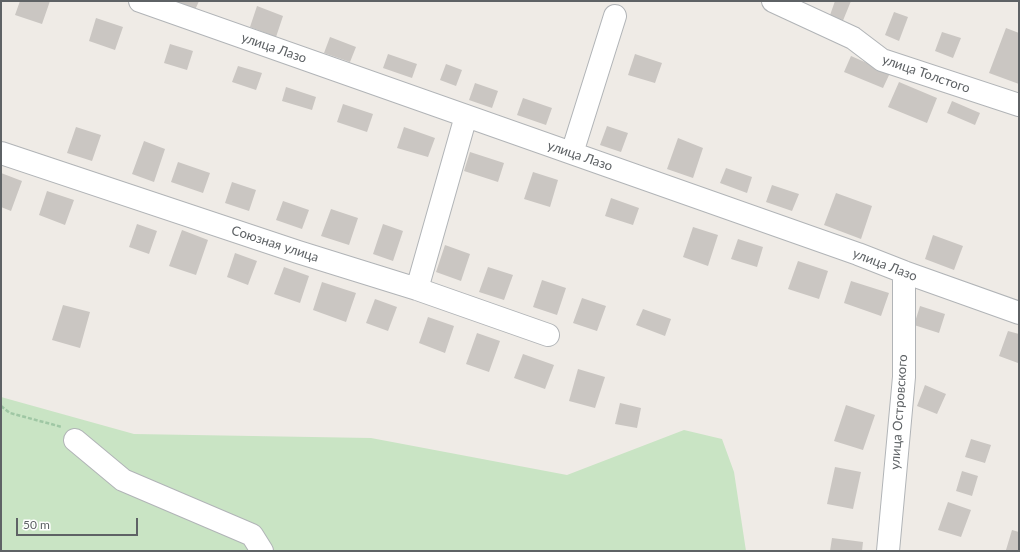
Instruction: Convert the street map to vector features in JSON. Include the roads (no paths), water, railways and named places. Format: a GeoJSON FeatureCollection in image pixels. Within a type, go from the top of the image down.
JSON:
{"type":"FeatureCollection","features":[{"type":"Feature","properties":{"kind":"street","name":"улица Лазо"},"geometry":{"type":"LineString","coordinates":[[140,1],[858,254],[1019,313]]}},
{"type":"Feature","properties":{"kind":"street","name":"улица Толстого"},"geometry":{"type":"LineString","coordinates":[[773,1],[854,38],[882,60],[1019,105]]}},
{"type":"Feature","properties":{"kind":"street"},"geometry":{"type":"LineString","coordinates":[[572,153],[615,16]]}},
{"type":"Feature","properties":{"kind":"street"},"geometry":{"type":"LineString","coordinates":[[417,289],[466,116]]}},
{"type":"Feature","properties":{"kind":"street","name":"Союзная улица"},"geometry":{"type":"LineString","coordinates":[[1,153],[298,252],[417,289],[548,335]]}},
{"type":"Feature","properties":{"kind":"street","name":"улица Островского"},"geometry":{"type":"LineString","coordinates":[[888,551],[904,377],[904,272]]}},
{"type":"Feature","properties":{"kind":"street"},"geometry":{"type":"LineString","coordinates":[[75,440],[123,480],[252,535],[262,551]]}}]}
